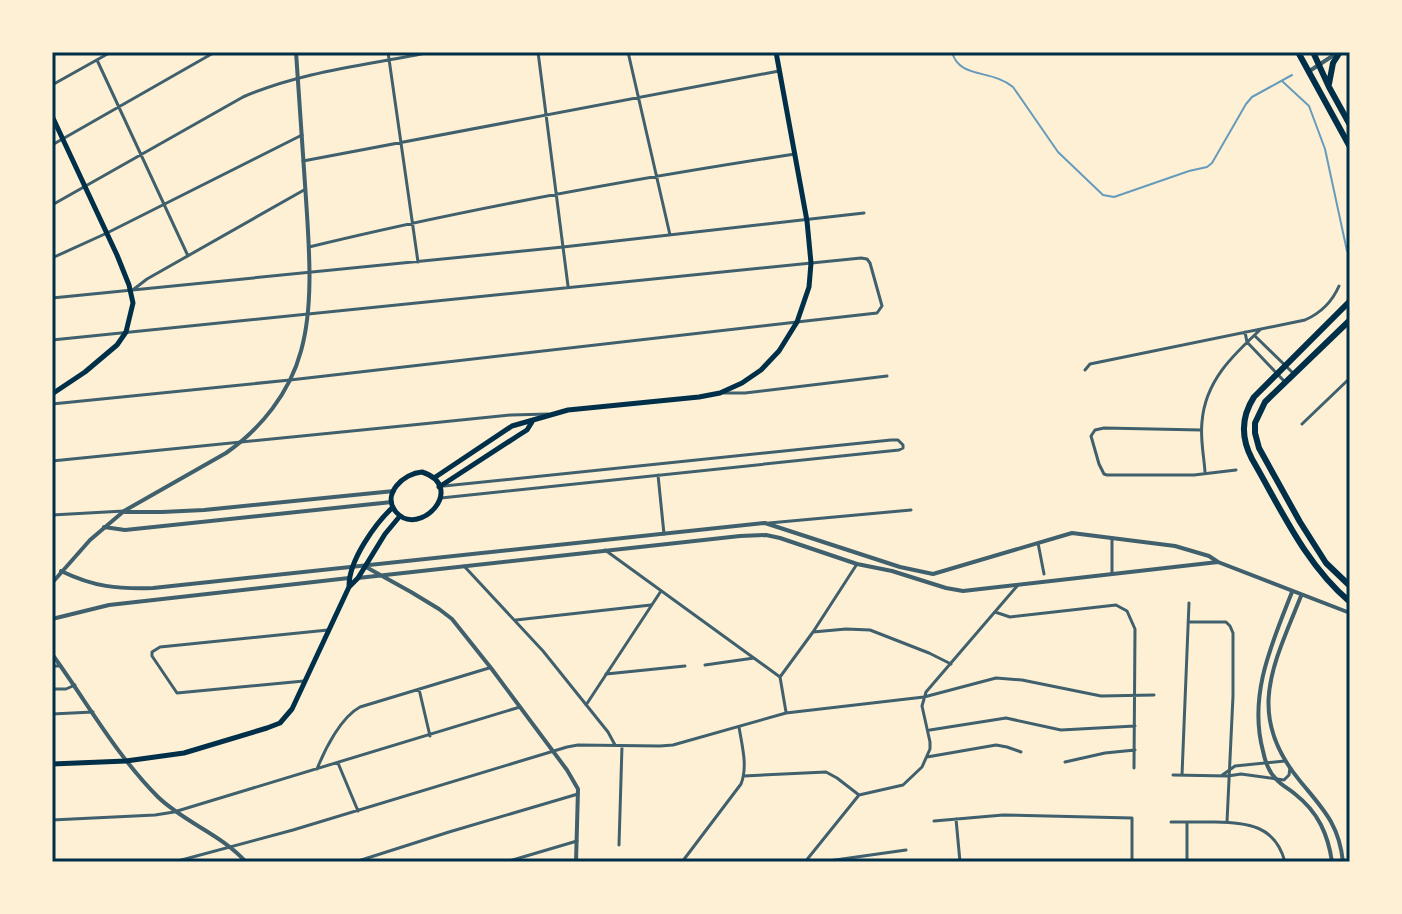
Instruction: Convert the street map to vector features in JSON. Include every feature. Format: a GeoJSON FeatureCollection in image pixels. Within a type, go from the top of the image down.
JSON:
{"type":"FeatureCollection","features":[{"type":"Feature","properties":{"kind":"main road"},"geometry":{"type":"LineString","coordinates":[[434,478],[512,426],[580,409],[720,393],[761,370],[779,351],[797,322],[809,287],[811,263],[807,221],[776,52]]}},
{"type":"Feature","properties":{"kind":"main road"},"geometry":{"type":"LineString","coordinates":[[1298,52],[1350,147]]}},
{"type":"Feature","properties":{"kind":"main road"},"geometry":{"type":"LineString","coordinates":[[1314,52],[1350,125]]}},
{"type":"Feature","properties":{"kind":"main road"},"geometry":{"type":"LineString","coordinates":[[1329,87],[1333,63],[1339,52]]}},
{"type":"Feature","properties":{"kind":"main road"},"geometry":{"type":"LineString","coordinates":[[52,116],[131,291],[132,311],[126,332],[117,345],[52,394]]}},
{"type":"Feature","properties":{"kind":"main road"},"geometry":{"type":"LineString","coordinates":[[1350,301],[1254,397],[1244,425],[1246,445],[1310,560],[1350,602]]}},
{"type":"Feature","properties":{"kind":"main road"},"geometry":{"type":"LineString","coordinates":[[1350,320],[1265,402],[1255,427],[1257,442],[1300,522],[1326,563],[1350,586]]}},
{"type":"Feature","properties":{"kind":"main road"},"geometry":{"type":"LineString","coordinates":[[439,487],[527,430],[532,422]]}},
{"type":"Feature","properties":{"kind":"main road"},"geometry":{"type":"LineString","coordinates":[[349,587],[353,567],[368,538],[393,504],[398,484],[408,475],[422,472],[434,478],[439,487],[441,498],[434,510],[423,517],[407,519],[400,516],[393,504]]}},
{"type":"Feature","properties":{"kind":"main road"},"geometry":{"type":"LineString","coordinates":[[52,764],[126,761],[184,753],[280,723],[292,709],[349,587],[400,516]]}},
{"type":"Feature","properties":{"kind":"street"},"geometry":{"type":"LineString","coordinates":[[52,85],[111,52]]}},
{"type":"Feature","properties":{"kind":"street"},"geometry":{"type":"LineString","coordinates":[[52,145],[215,52]]}},
{"type":"Feature","properties":{"kind":"street"},"geometry":{"type":"LineString","coordinates":[[52,583],[90,540],[124,511],[242,442],[281,397],[290,380],[300,354],[307,314],[309,272],[296,52]]}},
{"type":"Feature","properties":{"kind":"street"},"geometry":{"type":"LineString","coordinates":[[388,52],[418,262]]}},
{"type":"Feature","properties":{"kind":"street"},"geometry":{"type":"LineString","coordinates":[[52,205],[243,97],[298,77],[431,52]]}},
{"type":"Feature","properties":{"kind":"street"},"geometry":{"type":"LineString","coordinates":[[538,52],[568,287]]}},
{"type":"Feature","properties":{"kind":"street"},"geometry":{"type":"LineString","coordinates":[[628,52],[670,235]]}},
{"type":"Feature","properties":{"kind":"street"},"geometry":{"type":"LineString","coordinates":[[1303,61],[1314,52]]}},
{"type":"Feature","properties":{"kind":"street"},"geometry":{"type":"LineString","coordinates":[[1308,72],[1339,52]]}},
{"type":"Feature","properties":{"kind":"street"},"geometry":{"type":"LineString","coordinates":[[97,60],[188,256]]}},
{"type":"Feature","properties":{"kind":"street"},"geometry":{"type":"LineString","coordinates":[[303,161],[779,71]]}},
{"type":"Feature","properties":{"kind":"street"},"geometry":{"type":"LineString","coordinates":[[52,258],[302,135]]}},
{"type":"Feature","properties":{"kind":"street"},"geometry":{"type":"LineString","coordinates":[[309,247],[413,222],[556,194],[795,154]]}},
{"type":"Feature","properties":{"kind":"street"},"geometry":{"type":"LineString","coordinates":[[131,291],[305,189]]}},
{"type":"Feature","properties":{"kind":"street"},"geometry":{"type":"LineString","coordinates":[[52,298],[563,247],[864,213]]}},
{"type":"Feature","properties":{"kind":"street"},"geometry":{"type":"LineString","coordinates":[[52,340],[861,258],[870,263],[882,304],[879,312],[797,322],[52,404]]}},
{"type":"Feature","properties":{"kind":"street"},"geometry":{"type":"LineString","coordinates":[[1085,370],[1090,364],[1311,318],[1327,306],[1339,286]]}},
{"type":"Feature","properties":{"kind":"street"},"geometry":{"type":"LineString","coordinates":[[1205,474],[1201,430],[1205,404],[1215,379],[1226,363],[1261,329]]}},
{"type":"Feature","properties":{"kind":"street"},"geometry":{"type":"LineString","coordinates":[[1245,332],[1254,335],[1294,374]]}},
{"type":"Feature","properties":{"kind":"street"},"geometry":{"type":"LineString","coordinates":[[1245,332],[1247,342],[1285,382]]}},
{"type":"Feature","properties":{"kind":"street"},"geometry":{"type":"LineString","coordinates":[[720,393],[745,393],[887,376]]}},
{"type":"Feature","properties":{"kind":"street"},"geometry":{"type":"LineString","coordinates":[[1302,424],[1350,378]]}},
{"type":"Feature","properties":{"kind":"street"},"geometry":{"type":"LineString","coordinates":[[52,461],[511,415],[551,414]]}},
{"type":"Feature","properties":{"kind":"street"},"geometry":{"type":"LineString","coordinates":[[1201,430],[1104,428],[1091,433],[1100,469],[1107,475],[1205,474],[1236,470]]}},
{"type":"Feature","properties":{"kind":"street"},"geometry":{"type":"LineString","coordinates":[[439,487],[891,440],[900,441],[903,445],[899,450],[441,498]]}},
{"type":"Feature","properties":{"kind":"street"},"geometry":{"type":"LineString","coordinates":[[658,475],[664,534]]}},
{"type":"Feature","properties":{"kind":"street"},"geometry":{"type":"LineString","coordinates":[[52,515],[204,510],[394,491]]}},
{"type":"Feature","properties":{"kind":"street"},"geometry":{"type":"LineString","coordinates":[[104,527],[125,530],[393,504]]}},
{"type":"Feature","properties":{"kind":"street"},"geometry":{"type":"LineString","coordinates":[[52,570],[101,586],[153,588],[911,510]]}},
{"type":"Feature","properties":{"kind":"street"},"geometry":{"type":"LineString","coordinates":[[765,523],[900,567],[933,574],[1072,533],[1185,548],[1350,613]]}},
{"type":"Feature","properties":{"kind":"street"},"geometry":{"type":"LineString","coordinates":[[794,542],[797,534]]}},
{"type":"Feature","properties":{"kind":"street"},"geometry":{"type":"LineString","coordinates":[[52,619],[109,605],[740,536],[766,535],[857,564],[967,591],[1218,562]]}},
{"type":"Feature","properties":{"kind":"street"},"geometry":{"type":"LineString","coordinates":[[1112,538],[1112,574]]}},
{"type":"Feature","properties":{"kind":"street"},"geometry":{"type":"LineString","coordinates":[[1038,543],[1044,574]]}},
{"type":"Feature","properties":{"kind":"street"},"geometry":{"type":"LineString","coordinates":[[605,550],[780,677],[786,713]]}},
{"type":"Feature","properties":{"kind":"street"},"geometry":{"type":"LineString","coordinates":[[780,677],[857,564]]}},
{"type":"Feature","properties":{"kind":"street"},"geometry":{"type":"LineString","coordinates":[[364,566],[446,614],[521,707],[575,782],[578,794],[576,862]]}},
{"type":"Feature","properties":{"kind":"street"},"geometry":{"type":"LineString","coordinates":[[464,566],[543,651],[615,745]]}},
{"type":"Feature","properties":{"kind":"street"},"geometry":{"type":"LineString","coordinates":[[805,862],[858,797],[903,785],[916,774],[927,757],[930,742],[922,706],[926,692],[1018,585]]}},
{"type":"Feature","properties":{"kind":"street"},"geometry":{"type":"LineString","coordinates":[[153,588],[156,600]]}},
{"type":"Feature","properties":{"kind":"street"},"geometry":{"type":"LineString","coordinates":[[586,705],[661,591]]}},
{"type":"Feature","properties":{"kind":"street"},"geometry":{"type":"LineString","coordinates":[[1292,592],[1265,663],[1259,691],[1259,729],[1267,764],[1277,780],[1303,800],[1319,820],[1332,862]]}},
{"type":"Feature","properties":{"kind":"street"},"geometry":{"type":"LineString","coordinates":[[1301,595],[1273,666],[1268,694],[1271,727],[1285,761],[1332,822],[1343,862]]}},
{"type":"Feature","properties":{"kind":"street"},"geometry":{"type":"LineString","coordinates":[[1182,775],[1189,603]]}},
{"type":"Feature","properties":{"kind":"street"},"geometry":{"type":"LineString","coordinates":[[516,620],[652,605]]}},
{"type":"Feature","properties":{"kind":"street"},"geometry":{"type":"LineString","coordinates":[[995,612],[1010,617],[1120,606],[1129,614],[1135,629],[1134,768]]}},
{"type":"Feature","properties":{"kind":"street"},"geometry":{"type":"LineString","coordinates":[[1188,622],[1226,622],[1233,633],[1227,822]]}},
{"type":"Feature","properties":{"kind":"street"},"geometry":{"type":"LineString","coordinates":[[813,632],[862,628],[951,664]]}},
{"type":"Feature","properties":{"kind":"street"},"geometry":{"type":"LineString","coordinates":[[304,681],[177,693],[152,656],[155,649],[160,647],[328,630]]}},
{"type":"Feature","properties":{"kind":"street"},"geometry":{"type":"LineString","coordinates":[[52,654],[126,761],[174,812],[232,847],[246,862]]}},
{"type":"Feature","properties":{"kind":"street"},"geometry":{"type":"LineString","coordinates":[[705,665],[754,658]]}},
{"type":"Feature","properties":{"kind":"street"},"geometry":{"type":"LineString","coordinates":[[52,666],[61,666]]}},
{"type":"Feature","properties":{"kind":"street"},"geometry":{"type":"LineString","coordinates":[[606,674],[685,666]]}},
{"type":"Feature","properties":{"kind":"street"},"geometry":{"type":"LineString","coordinates":[[317,769],[351,711],[491,668]]}},
{"type":"Feature","properties":{"kind":"street"},"geometry":{"type":"LineString","coordinates":[[174,862],[578,745],[673,745],[786,713],[924,697],[1002,678],[1090,695],[1154,695]]}},
{"type":"Feature","properties":{"kind":"street"},"geometry":{"type":"LineString","coordinates":[[52,689],[75,685]]}},
{"type":"Feature","properties":{"kind":"street"},"geometry":{"type":"LineString","coordinates":[[419,689],[430,736]]}},
{"type":"Feature","properties":{"kind":"street"},"geometry":{"type":"LineString","coordinates":[[52,820],[174,812],[521,707]]}},
{"type":"Feature","properties":{"kind":"street"},"geometry":{"type":"LineString","coordinates":[[52,714],[93,712]]}},
{"type":"Feature","properties":{"kind":"street"},"geometry":{"type":"LineString","coordinates":[[929,731],[1006,718],[1053,729],[1135,726]]}},
{"type":"Feature","properties":{"kind":"street"},"geometry":{"type":"LineString","coordinates":[[682,862],[735,793],[744,776],[739,727]]}},
{"type":"Feature","properties":{"kind":"street"},"geometry":{"type":"LineString","coordinates":[[927,757],[996,745],[1021,752]]}},
{"type":"Feature","properties":{"kind":"street"},"geometry":{"type":"LineString","coordinates":[[619,845],[622,746]]}},
{"type":"Feature","properties":{"kind":"street"},"geometry":{"type":"LineString","coordinates":[[1065,762],[1135,750]]}},
{"type":"Feature","properties":{"kind":"street"},"geometry":{"type":"LineString","coordinates":[[1228,774],[1235,766],[1285,761]]}},
{"type":"Feature","properties":{"kind":"street"},"geometry":{"type":"LineString","coordinates":[[338,763],[358,811]]}},
{"type":"Feature","properties":{"kind":"street"},"geometry":{"type":"LineString","coordinates":[[1173,775],[1241,774],[1284,780],[1288,778],[1290,768]]}},
{"type":"Feature","properties":{"kind":"street"},"geometry":{"type":"LineString","coordinates":[[744,776],[826,772],[858,797]]}},
{"type":"Feature","properties":{"kind":"street"},"geometry":{"type":"LineString","coordinates":[[355,862],[578,794]]}},
{"type":"Feature","properties":{"kind":"street"},"geometry":{"type":"LineString","coordinates":[[934,821],[1003,815],[1132,818],[1132,862]]}},
{"type":"Feature","properties":{"kind":"street"},"geometry":{"type":"LineString","coordinates":[[956,819],[960,862]]}},
{"type":"Feature","properties":{"kind":"street"},"geometry":{"type":"LineString","coordinates":[[1171,822],[1247,824],[1264,831],[1279,846],[1285,862]]}},
{"type":"Feature","properties":{"kind":"street"},"geometry":{"type":"LineString","coordinates":[[1187,822],[1187,862]]}},
{"type":"Feature","properties":{"kind":"street"},"geometry":{"type":"LineString","coordinates":[[506,862],[577,841]]}},
{"type":"Feature","properties":{"kind":"street"},"geometry":{"type":"LineString","coordinates":[[821,862],[906,850]]}},
{"type":"Feature","properties":{"kind":"street"},"geometry":{"type":"LineString","coordinates":[[203,855],[204,862]]}},
{"type":"Feature","properties":{"kind":"waterway"},"geometry":{"type":"LineString","coordinates":[[952,52],[962,66],[1005,81],[1013,87],[1058,152],[1103,195],[1114,197],[1207,167],[1252,97],[1292,75]]}},
{"type":"Feature","properties":{"kind":"waterway"},"geometry":{"type":"LineString","coordinates":[[1282,81],[1309,106],[1325,149],[1347,251],[1350,253]]}}]}
